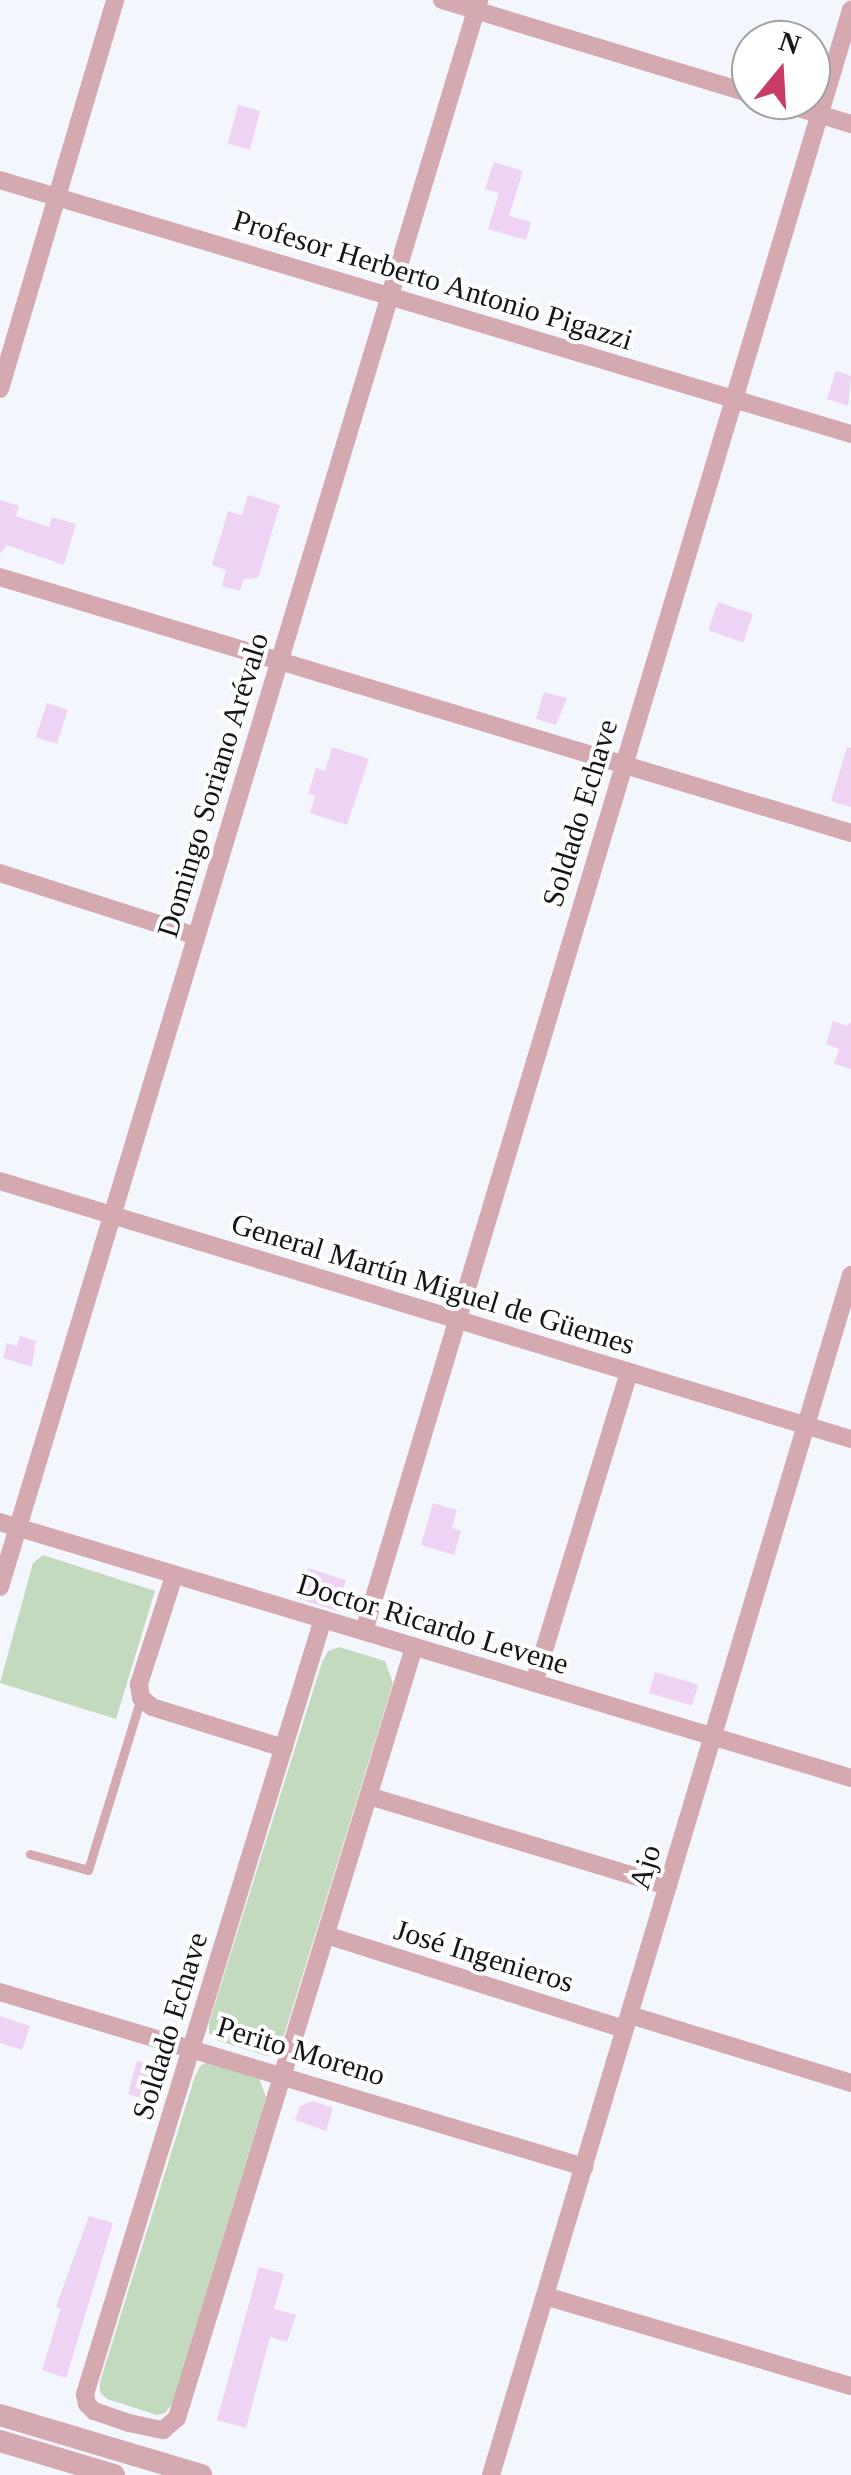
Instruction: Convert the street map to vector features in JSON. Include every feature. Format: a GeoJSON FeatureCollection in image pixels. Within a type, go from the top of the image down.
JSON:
{"type":"FeatureCollection","features":[{"type":"Feature","properties":{"kind":"street"},"geometry":{"type":"LineString","coordinates":[[0,389],[115,0]]}},
{"type":"Feature","properties":{"kind":"street"},"geometry":{"type":"LineString","coordinates":[[442,0],[478,5],[731,87]]}},
{"type":"Feature","properties":{"kind":"street","name":"Domingo Soriano Arévalo"},"geometry":{"type":"LineString","coordinates":[[0,1587],[9,1524],[112,1217],[478,5]]}},
{"type":"Feature","properties":{"kind":"street","name":"Soldado Echave"},"geometry":{"type":"LineString","coordinates":[[831,80],[851,10]]}},
{"type":"Feature","properties":{"kind":"street","name":"Soldado Echave"},"geometry":{"type":"LineString","coordinates":[[364,1632],[732,398],[819,120]]}},
{"type":"Feature","properties":{"kind":"street","name":"Profesor Herberto Antonio Pigazzi"},"geometry":{"type":"LineString","coordinates":[[0,180],[851,434]]}},
{"type":"Feature","properties":{"kind":"street"},"geometry":{"type":"LineString","coordinates":[[0,576],[851,834]]}},
{"type":"Feature","properties":{"kind":"street"},"geometry":{"type":"LineString","coordinates":[[0,872],[196,936]]}},
{"type":"Feature","properties":{"kind":"street","name":"General Martín Miguel de Güemes"},"geometry":{"type":"LineString","coordinates":[[0,1182],[851,1440]]}},
{"type":"Feature","properties":{"kind":"street","name":"Ajo"},"geometry":{"type":"LineString","coordinates":[[492,2475],[851,1275]]}},
{"type":"Feature","properties":{"kind":"street"},"geometry":{"type":"LineString","coordinates":[[534,1683],[630,1372]]}},
{"type":"Feature","properties":{"kind":"street","name":"Doctor Ricardo Levene"},"geometry":{"type":"LineString","coordinates":[[9,1524],[851,1778]]}},
{"type":"Feature","properties":{"kind":"street"},"geometry":{"type":"LineString","coordinates":[[174,1576],[139,1684],[142,1698],[152,1707],[284,1748]]}},
{"type":"Feature","properties":{"kind":"street","name":"Soldado Echave"},"geometry":{"type":"LineString","coordinates":[[129,2423],[94,2412],[87,2404],[86,2394],[323,1619]]}},
{"type":"Feature","properties":{"kind":"street"},"geometry":{"type":"LineString","coordinates":[[0,2440],[113,2475],[129,2423],[163,2430],[177,2418],[414,1646]]}},
{"type":"Feature","properties":{"kind":"street"},"geometry":{"type":"LineString","coordinates":[[368,1796],[668,1886]]}},
{"type":"Feature","properties":{"kind":"street","name":"José Ingenieros"},"geometry":{"type":"LineString","coordinates":[[326,1935],[851,2083]]}},
{"type":"Feature","properties":{"kind":"street","name":"Perito Moreno"},"geometry":{"type":"LineString","coordinates":[[0,1992],[282,2073],[584,2168]]}},
{"type":"Feature","properties":{"kind":"street"},"geometry":{"type":"LineString","coordinates":[[545,2296],[851,2386]]}},
{"type":"Feature","properties":{"kind":"street"},"geometry":{"type":"LineString","coordinates":[[0,2415],[201,2475]]}},
{"type":"Feature","properties":{"kind":"lane"},"geometry":{"type":"LineString","coordinates":[[30,1854],[88,1870],[142,1698]]}},
{"type":"Feature","properties":{"kind":"green space"},"geometry":{"type":"Polygon","coordinates":[[[43,1555],[155,1591],[116,1719],[0,1683],[33,1563],[43,1555]]]}},
{"type":"Feature","properties":{"kind":"green space"},"geometry":{"type":"Polygon","coordinates":[[[339,1647],[385,1661],[393,1683],[281,2045],[275,2054],[267,2056],[216,2040],[209,2033],[209,2023],[322,1662],[328,1651],[339,1647]]]}},
{"type":"Feature","properties":{"kind":"green space"},"geometry":{"type":"Polygon","coordinates":[[[212,2061],[258,2076],[266,2097],[172,2404],[165,2413],[157,2415],[107,2399],[100,2392],[100,2382],[195,2076],[201,2065],[212,2061]]]}},
{"type":"Feature","properties":{"kind":"building"},"geometry":{"type":"Polygon","coordinates":[[[238,105],[260,111],[250,150],[228,144],[238,105]]]}},
{"type":"Feature","properties":{"kind":"building"},"geometry":{"type":"Polygon","coordinates":[[[494,162],[523,171],[509,216],[531,222],[526,240],[488,229],[499,193],[485,189],[494,162]]]}},
{"type":"Feature","properties":{"kind":"building"},"geometry":{"type":"Polygon","coordinates":[[[836,371],[851,376],[848,406],[827,399],[836,371]]]}},
{"type":"Feature","properties":{"kind":"building"},"geometry":{"type":"Polygon","coordinates":[[[248,495],[280,505],[258,578],[244,579],[240,591],[222,586],[226,570],[212,565],[228,511],[242,515],[248,495]]]}},
{"type":"Feature","properties":{"kind":"building"},"geometry":{"type":"Polygon","coordinates":[[[0,500],[19,506],[16,516],[49,527],[52,517],[76,524],[64,565],[7,545],[0,554],[0,500]]]}},
{"type":"Feature","properties":{"kind":"building"},"geometry":{"type":"Polygon","coordinates":[[[718,602],[753,614],[743,642],[708,630],[718,602]]]}},
{"type":"Feature","properties":{"kind":"building"},"geometry":{"type":"Polygon","coordinates":[[[544,692],[567,698],[556,725],[536,719],[544,692]]]}},
{"type":"Feature","properties":{"kind":"building"},"geometry":{"type":"Polygon","coordinates":[[[47,703],[68,710],[57,744],[36,737],[47,703]]]}},
{"type":"Feature","properties":{"kind":"building"},"geometry":{"type":"Polygon","coordinates":[[[332,747],[369,759],[347,825],[310,813],[315,796],[308,794],[316,768],[325,771],[332,747]]]}},
{"type":"Feature","properties":{"kind":"building"},"geometry":{"type":"Polygon","coordinates":[[[847,747],[851,748],[851,807],[831,801],[847,747]]]}},
{"type":"Feature","properties":{"kind":"building"},"geometry":{"type":"Polygon","coordinates":[[[833,1021],[847,1026],[851,1022],[851,1069],[834,1064],[839,1049],[826,1044],[833,1021]]]}},
{"type":"Feature","properties":{"kind":"building"},"geometry":{"type":"Polygon","coordinates":[[[20,1336],[36,1341],[32,1367],[3,1358],[7,1343],[17,1346],[20,1336]]]}},
{"type":"Feature","properties":{"kind":"building"},"geometry":{"type":"Polygon","coordinates":[[[433,1503],[457,1510],[452,1528],[461,1531],[454,1555],[421,1545],[433,1503]]]}},
{"type":"Feature","properties":{"kind":"building"},"geometry":{"type":"Polygon","coordinates":[[[308,1568],[346,1580],[336,1611],[298,1598],[308,1568]]]}},
{"type":"Feature","properties":{"kind":"building"},"geometry":{"type":"Polygon","coordinates":[[[655,1672],[698,1684],[692,1706],[649,1693],[655,1672]]]}},
{"type":"Feature","properties":{"kind":"building"},"geometry":{"type":"Polygon","coordinates":[[[0,2016],[30,2026],[22,2050],[0,2043],[0,2016]]]}},
{"type":"Feature","properties":{"kind":"building"},"geometry":{"type":"Polygon","coordinates":[[[137,2061],[162,2068],[148,2100],[128,2094],[137,2061]]]}},
{"type":"Feature","properties":{"kind":"building"},"geometry":{"type":"Polygon","coordinates":[[[313,2101],[333,2108],[326,2131],[295,2120],[300,2106],[313,2101]]]}},
{"type":"Feature","properties":{"kind":"building"},"geometry":{"type":"Polygon","coordinates":[[[89,2216],[113,2223],[66,2378],[42,2370],[61,2308],[56,2307],[89,2216]]]}},
{"type":"Feature","properties":{"kind":"building"},"geometry":{"type":"Polygon","coordinates":[[[259,2267],[284,2274],[274,2309],[296,2315],[287,2342],[270,2337],[246,2428],[217,2420],[259,2267]]]}}]}
